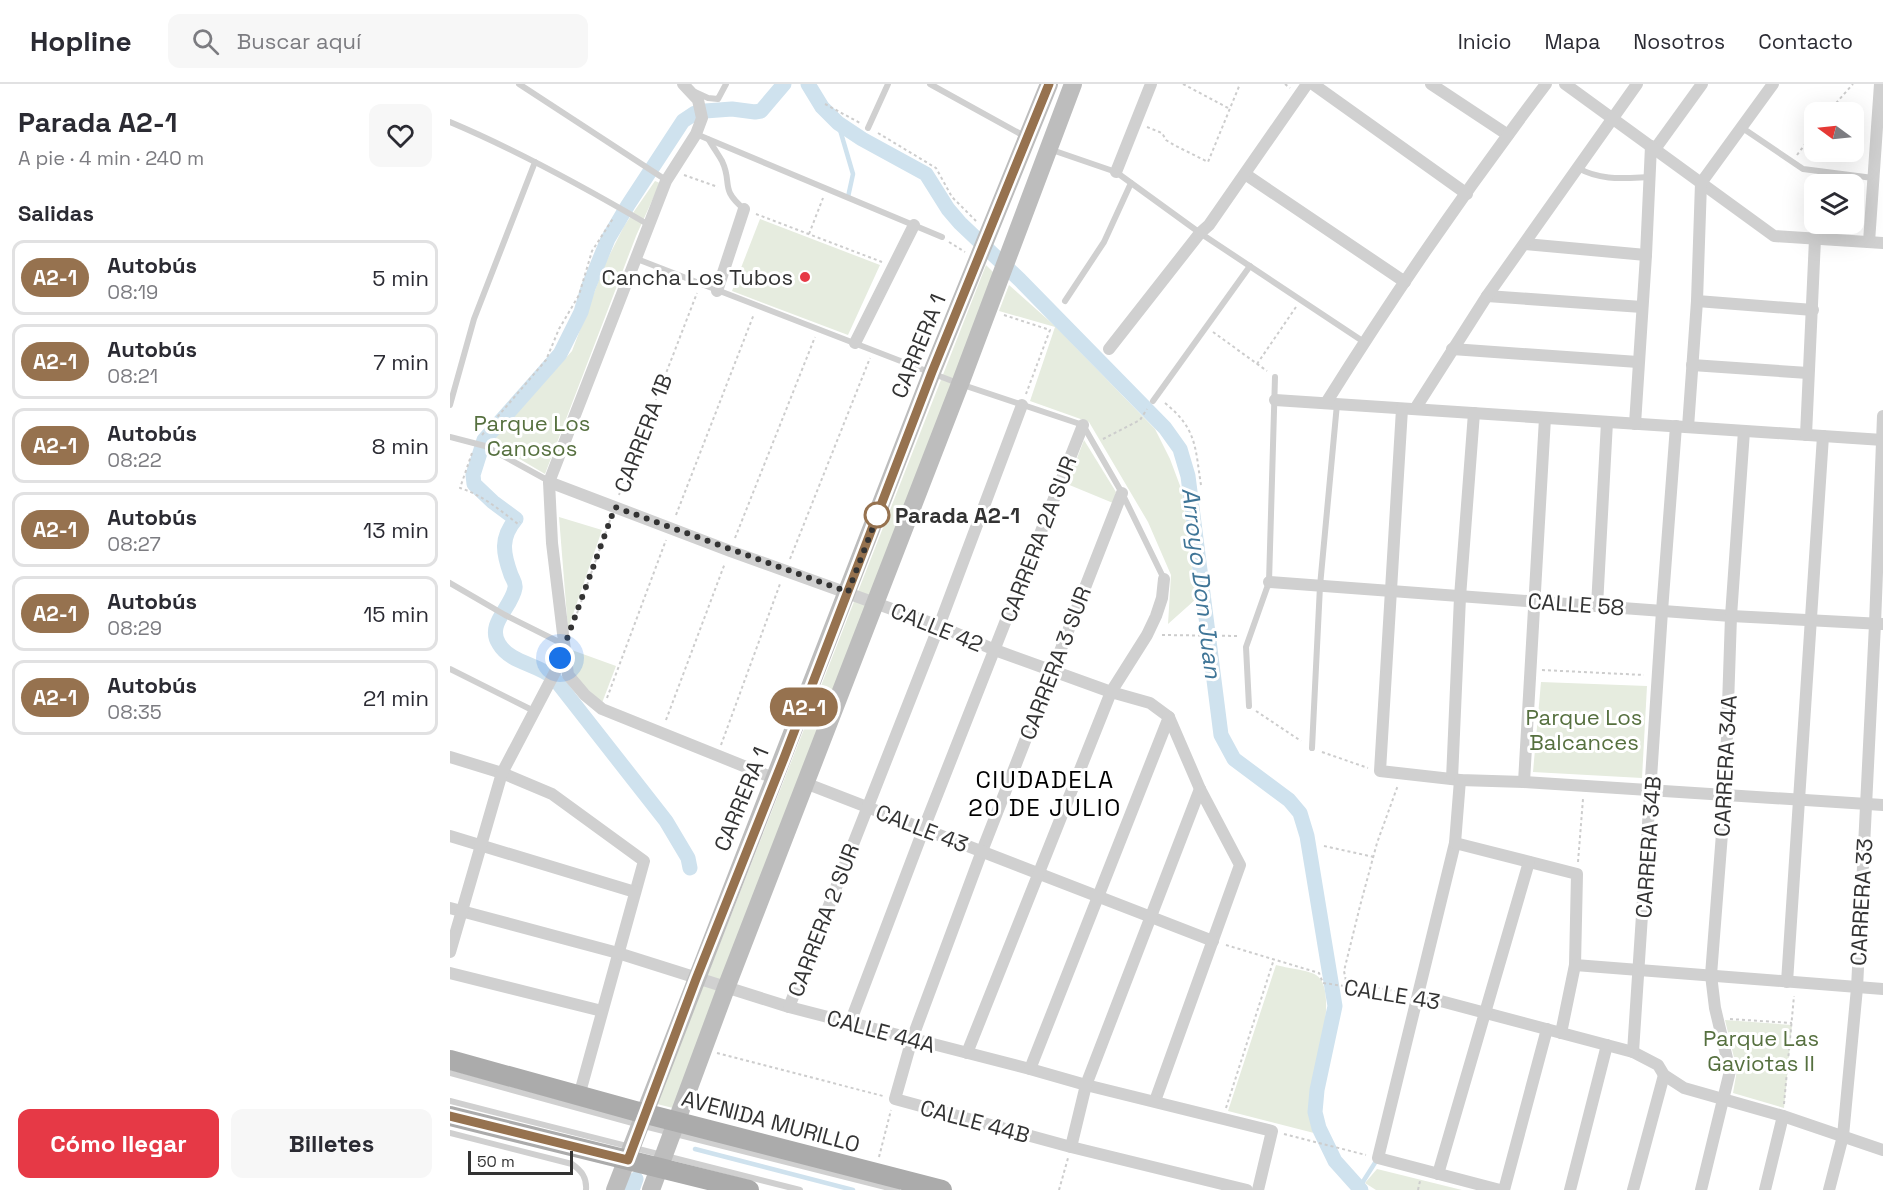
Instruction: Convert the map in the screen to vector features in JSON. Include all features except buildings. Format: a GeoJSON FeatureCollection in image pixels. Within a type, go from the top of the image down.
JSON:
{"type":"FeatureCollection","features":[{"type":"Feature","properties":{"kind":"main road","name":"AVENIDA MURILLO"},"geometry":{"type":"LineString","coordinates":[[450,1060],[579,1096],[643,1119],[942,1190]]}},
{"type":"Feature","properties":{"kind":"main road"},"geometry":{"type":"LineString","coordinates":[[450,1116],[630,1154],[749,1190]]}},
{"type":"Feature","properties":{"kind":"street","name":"CARRERA 1"},"geometry":{"type":"LineString","coordinates":[[615,1190],[932,372],[1049,84]]}},
{"type":"Feature","properties":{"kind":"street"},"geometry":{"type":"LineString","coordinates":[[651,1190],[726,988],[960,384],[1073,84]]}},
{"type":"Feature","properties":{"kind":"street"},"geometry":{"type":"LineString","coordinates":[[1116,172],[1151,84]]}},
{"type":"Feature","properties":{"kind":"street"},"geometry":{"type":"LineString","coordinates":[[1109,349],[1200,233],[1209,225],[1307,84]]}},
{"type":"Feature","properties":{"kind":"street"},"geometry":{"type":"LineString","coordinates":[[1313,84],[1467,194]]}},
{"type":"Feature","properties":{"kind":"street"},"geometry":{"type":"LineString","coordinates":[[1431,84],[1508,135]]}},
{"type":"Feature","properties":{"kind":"street"},"geometry":{"type":"LineString","coordinates":[[1331,404],[1364,342],[1546,84]]}},
{"type":"Feature","properties":{"kind":"street"},"geometry":{"type":"LineString","coordinates":[[1415,410],[1487,296],[1637,84]]}},
{"type":"Feature","properties":{"kind":"street"},"geometry":{"type":"LineString","coordinates":[[1635,424],[1647,255],[1649,177],[1653,148],[1702,84]]}},
{"type":"Feature","properties":{"kind":"street"},"geometry":{"type":"LineString","coordinates":[[1701,183],[1772,84]]}},
{"type":"Feature","properties":{"kind":"street"},"geometry":{"type":"LineString","coordinates":[[1573,86],[1612,118],[1774,236],[1883,243]]}},
{"type":"Feature","properties":{"kind":"street"},"geometry":{"type":"LineString","coordinates":[[687,87],[698,100],[702,118],[702,137],[665,175],[637,259],[549,482],[552,543],[568,675],[585,696],[602,709],[776,779]]}},
{"type":"Feature","properties":{"kind":"street"},"geometry":{"type":"LineString","coordinates":[[1869,242],[1881,90]]}},
{"type":"Feature","properties":{"kind":"street"},"geometry":{"type":"LineString","coordinates":[[1245,174],[1405,282]]}},
{"type":"Feature","properties":{"kind":"street","name":"CARRERA 34B"},"geometry":{"type":"LineString","coordinates":[[1634,1052],[1662,611],[1682,427],[1692,365],[1697,301],[1701,183]]}},
{"type":"Feature","properties":{"kind":"street"},"geometry":{"type":"LineString","coordinates":[[717,291],[744,209]]}},
{"type":"Feature","properties":{"kind":"street"},"geometry":{"type":"LineString","coordinates":[[855,343],[914,225]]}},
{"type":"Feature","properties":{"kind":"street"},"geometry":{"type":"LineString","coordinates":[[1806,435],[1815,239]]}},
{"type":"Feature","properties":{"kind":"street"},"geometry":{"type":"LineString","coordinates":[[1525,244],[1647,255]]}},
{"type":"Feature","properties":{"kind":"street"},"geometry":{"type":"LineString","coordinates":[[1487,296],[1642,307]]}},
{"type":"Feature","properties":{"kind":"street"},"geometry":{"type":"LineString","coordinates":[[1697,301],[1813,310]]}},
{"type":"Feature","properties":{"kind":"street"},"geometry":{"type":"LineString","coordinates":[[1452,349],[1638,362]]}},
{"type":"Feature","properties":{"kind":"street"},"geometry":{"type":"LineString","coordinates":[[1692,365],[1808,373]]}},
{"type":"Feature","properties":{"kind":"street"},"geometry":{"type":"LineString","coordinates":[[1275,400],[1882,440]]}},
{"type":"Feature","properties":{"kind":"street","name":"CARRERA 2 SUR"},"geometry":{"type":"LineString","coordinates":[[789,1007],[939,626],[1022,405]]}},
{"type":"Feature","properties":{"kind":"street"},"geometry":{"type":"LineString","coordinates":[[1402,409],[1380,771],[1456,780],[1524,782],[1883,804]]}},
{"type":"Feature","properties":{"kind":"street"},"geometry":{"type":"LineString","coordinates":[[1474,413],[1461,597],[1455,843],[1377,1158],[1502,1190],[1547,1029]]}},
{"type":"Feature","properties":{"kind":"street","name":"CARRERA 33"},"geometry":{"type":"LineString","coordinates":[[1829,1190],[1843,1136],[1857,988],[1866,803],[1879,624],[1883,416]]}},
{"type":"Feature","properties":{"kind":"street"},"geometry":{"type":"LineString","coordinates":[[1524,782],[1545,418]]}},
{"type":"Feature","properties":{"kind":"street"},"geometry":{"type":"LineString","coordinates":[[1598,606],[1607,422]]}},
{"type":"Feature","properties":{"kind":"street","name":"CARRERA 2A SUR"},"geometry":{"type":"LineString","coordinates":[[850,1023],[924,828],[1083,425]]}},
{"type":"Feature","properties":{"kind":"street","name":"CARRERA 34A"},"geometry":{"type":"LineString","coordinates":[[1701,1190],[1730,1071],[1718,1018],[1712,975],[1725,795],[1731,616],[1744,431]]}},
{"type":"Feature","properties":{"kind":"street"},"geometry":{"type":"LineString","coordinates":[[1791,982],[1799,799],[1823,436]]}},
{"type":"Feature","properties":{"kind":"street","name":"CALLE 42"},"geometry":{"type":"LineString","coordinates":[[549,482],[730,551],[939,626],[1052,671],[1150,703],[1169,717]]}},
{"type":"Feature","properties":{"kind":"street","name":"CARRERA 3 SUR"},"geometry":{"type":"LineString","coordinates":[[894,1099],[912,1039],[982,851],[1122,493]]}},
{"type":"Feature","properties":{"kind":"street"},"geometry":{"type":"LineString","coordinates":[[967,1053],[1111,692],[1147,635],[1162,598],[1164,579]]}},
{"type":"Feature","properties":{"kind":"street","name":"CALLE 58"},"geometry":{"type":"LineString","coordinates":[[1269,582],[1731,616],[1879,624]]}},
{"type":"Feature","properties":{"kind":"street"},"geometry":{"type":"LineString","coordinates":[[450,952],[456,910],[481,845],[502,773],[555,672],[566,645]]}},
{"type":"Feature","properties":{"kind":"street"},"geometry":{"type":"LineString","coordinates":[[1155,1101],[1240,865],[1200,789],[1169,717]]}},
{"type":"Feature","properties":{"kind":"street"},"geometry":{"type":"LineString","coordinates":[[1030,1069],[1169,717]]}},
{"type":"Feature","properties":{"kind":"street"},"geometry":{"type":"LineString","coordinates":[[450,757],[502,773],[552,794],[644,861],[579,1096]]}},
{"type":"Feature","properties":{"kind":"street","name":"CALLE 43"},"geometry":{"type":"LineString","coordinates":[[805,783],[1213,940]]}},
{"type":"Feature","properties":{"kind":"street"},"geometry":{"type":"LineString","coordinates":[[1071,1147],[1086,1085],[1200,789]]}},
{"type":"Feature","properties":{"kind":"street"},"geometry":{"type":"LineString","coordinates":[[450,836],[634,892]]}},
{"type":"Feature","properties":{"kind":"street"},"geometry":{"type":"LineString","coordinates":[[1455,843],[1577,874],[1575,965],[1562,1033]]}},
{"type":"Feature","properties":{"kind":"street"},"geometry":{"type":"LineString","coordinates":[[1438,1174],[1530,862]]}},
{"type":"Feature","properties":{"kind":"street","name":"CALLE 44A"},"geometry":{"type":"LineString","coordinates":[[456,910],[618,953],[789,1007],[1272,1131]]}},
{"type":"Feature","properties":{"kind":"street"},"geometry":{"type":"LineString","coordinates":[[1575,965],[1883,989]]}},
{"type":"Feature","properties":{"kind":"street"},"geometry":{"type":"LineString","coordinates":[[450,973],[602,1011]]}},
{"type":"Feature","properties":{"kind":"street","name":"CALLE 43"},"geometry":{"type":"LineString","coordinates":[[1418,995],[1634,1052],[1658,1065],[1665,1075],[1684,1088],[1783,1116],[1883,1150]]}},
{"type":"Feature","properties":{"kind":"street"},"geometry":{"type":"LineString","coordinates":[[1570,1190],[1607,1045]]}},
{"type":"Feature","properties":{"kind":"street"},"geometry":{"type":"LineString","coordinates":[[1633,1190],[1665,1075]]}},
{"type":"Feature","properties":{"kind":"street","name":"CALLE 44B"},"geometry":{"type":"LineString","coordinates":[[894,1099],[1071,1147],[1247,1190]]}},
{"type":"Feature","properties":{"kind":"street"},"geometry":{"type":"LineString","coordinates":[[1764,1190],[1783,1116]]}},
{"type":"Feature","properties":{"kind":"street"},"geometry":{"type":"LineString","coordinates":[[1258,1190],[1272,1131]]}},
{"type":"Feature","properties":{"kind":"lane"},"geometry":{"type":"LineString","coordinates":[[519,84],[646,167],[665,175]]}},
{"type":"Feature","properties":{"kind":"lane"},"geometry":{"type":"LineString","coordinates":[[687,87],[708,98],[718,99],[726,84]]}},
{"type":"Feature","properties":{"kind":"lane"},"geometry":{"type":"LineString","coordinates":[[868,128],[888,84]]}},
{"type":"Feature","properties":{"kind":"lane"},"geometry":{"type":"LineString","coordinates":[[930,84],[1028,138]]}},
{"type":"Feature","properties":{"kind":"lane"},"geometry":{"type":"LineString","coordinates":[[450,122],[497,141],[579,184],[649,226]]}},
{"type":"Feature","properties":{"kind":"lane"},"geometry":{"type":"LineString","coordinates":[[1741,127],[1808,171],[1873,178]]}},
{"type":"Feature","properties":{"kind":"lane"},"geometry":{"type":"LineString","coordinates":[[702,137],[942,237]]}},
{"type":"Feature","properties":{"kind":"lane"},"geometry":{"type":"LineString","coordinates":[[702,137],[722,162],[727,190],[733,200],[744,209]]}},
{"type":"Feature","properties":{"kind":"lane"},"geometry":{"type":"LineString","coordinates":[[1048,149],[1116,172],[1200,233],[1364,342]]}},
{"type":"Feature","properties":{"kind":"lane"},"geometry":{"type":"LineString","coordinates":[[450,405],[474,319],[535,162]]}},
{"type":"Feature","properties":{"kind":"lane"},"geometry":{"type":"LineString","coordinates":[[1578,167],[1591,175],[1610,178],[1649,177]]}},
{"type":"Feature","properties":{"kind":"lane"},"geometry":{"type":"LineString","coordinates":[[1065,301],[1104,242],[1131,183]]}},
{"type":"Feature","properties":{"kind":"lane"},"geometry":{"type":"LineString","coordinates":[[637,259],[960,384],[1083,425],[1122,493],[1164,579]]}},
{"type":"Feature","properties":{"kind":"lane"},"geometry":{"type":"LineString","coordinates":[[1155,398],[1250,266]]}},
{"type":"Feature","properties":{"kind":"lane"},"geometry":{"type":"LineString","coordinates":[[1249,706],[1246,647],[1269,582],[1275,377]]}},
{"type":"Feature","properties":{"kind":"lane"},"geometry":{"type":"LineString","coordinates":[[1312,748],[1331,404]]}},
{"type":"Feature","properties":{"kind":"lane"},"geometry":{"type":"LineString","coordinates":[[450,437],[479,445],[549,482]]}},
{"type":"Feature","properties":{"kind":"lane"},"geometry":{"type":"LineString","coordinates":[[450,584],[505,615],[566,645]]}},
{"type":"Feature","properties":{"kind":"lane"},"geometry":{"type":"LineString","coordinates":[[450,669],[534,711]]}},
{"type":"Feature","properties":{"kind":"lane"},"geometry":{"type":"LineString","coordinates":[[450,1073],[643,1119]]}},
{"type":"Feature","properties":{"kind":"lane"},"geometry":{"type":"LineString","coordinates":[[450,1101],[630,1154]]}},
{"type":"Feature","properties":{"kind":"lane"},"geometry":{"type":"LineString","coordinates":[[674,1127],[897,1190]]}},
{"type":"Feature","properties":{"kind":"lane"},"geometry":{"type":"LineString","coordinates":[[450,1133],[572,1164],[582,1172],[586,1190]]}},
{"type":"Feature","properties":{"kind":"lane"},"geometry":{"type":"LineString","coordinates":[[662,1162],[800,1190]]}},
{"type":"Feature","properties":{"kind":"path"},"geometry":{"type":"LineString","coordinates":[[1183,84],[1230,109]]}},
{"type":"Feature","properties":{"kind":"path"},"geometry":{"type":"LineString","coordinates":[[1136,123],[1162,133],[1166,140],[1208,162],[1240,84]]}},
{"type":"Feature","properties":{"kind":"path"},"geometry":{"type":"LineString","coordinates":[[1837,102],[1853,84]]}},
{"type":"Feature","properties":{"kind":"path"},"geometry":{"type":"LineString","coordinates":[[825,104],[936,168],[952,197],[989,234]]}},
{"type":"Feature","properties":{"kind":"path"},"geometry":{"type":"LineString","coordinates":[[1792,162],[1804,146]]}},
{"type":"Feature","properties":{"kind":"path"},"geometry":{"type":"LineString","coordinates":[[665,175],[727,190]]}},
{"type":"Feature","properties":{"kind":"path"},"geometry":{"type":"LineString","coordinates":[[809,234],[827,189]]}},
{"type":"Feature","properties":{"kind":"path"},"geometry":{"type":"LineString","coordinates":[[520,522],[518,524],[470,491],[460,488],[492,422],[546,360],[579,295],[592,251],[619,208]]}},
{"type":"Feature","properties":{"kind":"path"},"geometry":{"type":"LineString","coordinates":[[744,209],[893,266]]}},
{"type":"Feature","properties":{"kind":"path"},"geometry":{"type":"LineString","coordinates":[[942,237],[979,260]]}},
{"type":"Feature","properties":{"kind":"path","name":"CARRERA 1B"},"geometry":{"type":"LineString","coordinates":[[566,645],[615,507],[700,285]]}},
{"type":"Feature","properties":{"kind":"path"},"geometry":{"type":"LineString","coordinates":[[1257,364],[1300,300]]}},
{"type":"Feature","properties":{"kind":"path"},"geometry":{"type":"LineString","coordinates":[[602,709],[757,305]]}},
{"type":"Feature","properties":{"kind":"path"},"geometry":{"type":"LineString","coordinates":[[988,310],[1050,330],[1022,405]]}},
{"type":"Feature","properties":{"kind":"path"},"geometry":{"type":"LineString","coordinates":[[1206,327],[1275,377]]}},
{"type":"Feature","properties":{"kind":"path"},"geometry":{"type":"LineString","coordinates":[[661,734],[730,551],[818,329]]}},
{"type":"Feature","properties":{"kind":"path"},"geometry":{"type":"LineString","coordinates":[[717,756],[785,571],[873,350]]}},
{"type":"Feature","properties":{"kind":"path"},"geometry":{"type":"LineString","coordinates":[[1093,444],[1140,420],[1155,398],[1184,421],[1194,437],[1201,484]]}},
{"type":"Feature","properties":{"kind":"path"},"geometry":{"type":"LineString","coordinates":[[1147,635],[1249,636]]}},
{"type":"Feature","properties":{"kind":"path"},"geometry":{"type":"LineString","coordinates":[[1530,669],[1658,676]]}},
{"type":"Feature","properties":{"kind":"path"},"geometry":{"type":"LineString","coordinates":[[1345,986],[1344,971],[1374,857],[1392,799],[1403,774]]}},
{"type":"Feature","properties":{"kind":"path"},"geometry":{"type":"LineString","coordinates":[[1577,874],[1584,786]]}},
{"type":"Feature","properties":{"kind":"path"},"geometry":{"type":"LineString","coordinates":[[1324,846],[1374,857]]}},
{"type":"Feature","properties":{"kind":"path","name":"CALLE 43"},"geometry":{"type":"LineString","coordinates":[[1213,940],[1319,973],[1323,983],[1345,986],[1361,985],[1418,995]]}},
{"type":"Feature","properties":{"kind":"path"},"geometry":{"type":"LineString","coordinates":[[1222,1119],[1274,959]]}},
{"type":"Feature","properties":{"kind":"path"},"geometry":{"type":"LineString","coordinates":[[1783,1116],[1792,1023],[1791,982]]}},
{"type":"Feature","properties":{"kind":"path"},"geometry":{"type":"LineString","coordinates":[[1718,1018],[1792,1023]]}},
{"type":"Feature","properties":{"kind":"path","name":"CALLE 44B"},"geometry":{"type":"LineString","coordinates":[[703,1050],[894,1099]]}},
{"type":"Feature","properties":{"kind":"path"},"geometry":{"type":"LineString","coordinates":[[874,1173],[894,1099]]}},
{"type":"Feature","properties":{"kind":"path"},"geometry":{"type":"LineString","coordinates":[[1272,1131],[1377,1158]]}},
{"type":"Feature","properties":{"kind":"path"},"geometry":{"type":"LineString","coordinates":[[1059,1190],[1071,1147]]}},
{"type":"Feature","properties":{"kind":"green space","name":"Parque Los Canosos"},"geometry":{"type":"Polygon","coordinates":[[[655,181],[660,183],[636,236],[545,474],[491,442],[572,351],[605,264],[624,226],[655,181]]]}},
{"type":"Feature","properties":{"kind":"green space","name":"Cancha Los Tubos"},"geometry":{"type":"Polygon","coordinates":[[[760,219],[880,265],[848,335],[732,291],[760,219]]]}},
{"type":"Feature","properties":{"kind":"green space"},"geometry":{"type":"Polygon","coordinates":[[[986,265],[995,274],[673,1108],[657,1104],[986,265]]]}},
{"type":"Feature","properties":{"kind":"green space"},"geometry":{"type":"Polygon","coordinates":[[[1009,285],[1055,326],[1155,429],[1170,459],[1182,491],[1196,599],[1168,624],[1171,575],[1148,522],[1089,422],[1030,401],[1055,327],[999,311],[1009,285]]]}},
{"type":"Feature","properties":{"kind":"green space"},"geometry":{"type":"Polygon","coordinates":[[[1084,440],[1116,492],[1113,503],[1067,484],[1084,440]]]}},
{"type":"Feature","properties":{"kind":"green space"},"geometry":{"type":"Polygon","coordinates":[[[559,517],[602,530],[568,629],[559,517]]]}},
{"type":"Feature","properties":{"kind":"green space"},"geometry":{"type":"Polygon","coordinates":[[[569,649],[616,666],[602,703],[572,674],[569,649]]]}},
{"type":"Feature","properties":{"kind":"green space","name":"Parque Los Balcances"},"geometry":{"type":"Polygon","coordinates":[[[1541,682],[1647,686],[1642,778],[1533,772],[1541,682]]]}},
{"type":"Feature","properties":{"kind":"green space"},"geometry":{"type":"Polygon","coordinates":[[[1276,965],[1316,975],[1323,983],[1326,996],[1324,1030],[1312,1096],[1314,1133],[1228,1111],[1276,965]]]}},
{"type":"Feature","properties":{"kind":"green space","name":"Parque Las Gaviotas II"},"geometry":{"type":"Polygon","coordinates":[[[1725,1020],[1792,1025],[1784,1108],[1733,1093],[1737,1070],[1725,1020]]]}},
{"type":"Feature","properties":{"kind":"green space"},"geometry":{"type":"Polygon","coordinates":[[[1377,1169],[1462,1190],[1376,1190],[1365,1183],[1377,1169]]]}},
{"type":"Feature","properties":{"kind":"waterway"},"geometry":{"type":"LineString","coordinates":[[690,868],[688,858],[666,821],[554,678],[510,655],[499,644],[496,629],[515,588],[504,546],[507,533],[516,519],[474,484],[473,475],[484,440],[560,354],[581,312],[608,239],[683,121],[695,113],[705,111],[732,109],[761,111],[784,84]]}},
{"type":"Feature","properties":{"kind":"waterway","name":"Arroyo Don Juan"},"geometry":{"type":"LineString","coordinates":[[808,84],[822,107],[838,123],[862,139],[926,174],[948,209],[960,223],[1020,280],[1165,428],[1180,449],[1188,476],[1221,735],[1234,759],[1289,800],[1300,813],[1307,836],[1335,1006],[1317,1090],[1315,1112],[1319,1128],[1335,1161],[1361,1190]]}},
{"type":"Feature","properties":{"kind":"waterway"},"geometry":{"type":"LineString","coordinates":[[838,123],[853,174],[848,197]]}},
{"type":"Feature","properties":{"kind":"waterway"},"geometry":{"type":"LineString","coordinates":[[695,1149],[853,1190]]}},
{"type":"Feature","properties":{"kind":"waterway"},"geometry":{"type":"LineString","coordinates":[[1359,1188],[1378,1158]]}},
{"type":"Feature","properties":{"kind":"waterway"},"geometry":{"type":"LineString","coordinates":[[632,1190],[636,1179]]}},
{"type":"Feature","properties":{"kind":"bus line","name":"A2-1"},"geometry":{"type":"LineString","coordinates":[[450,1116],[628,1160],[932,372],[1049,84]]}},
{"type":"Feature","properties":{"kind":"place","name":"Cancha Los Tubos"},"geometry":{"type":"Point","coordinates":[805,277]}},
{"type":"Feature","properties":{"kind":"place","name":"Parada A2-1"},"geometry":{"type":"Point","coordinates":[877,515]}},
{"type":"Feature","properties":{"kind":"district","name":"CIUDADELA 20 DE JULIO"},"geometry":{"type":"Point","coordinates":[1045,793]}},
{"type":"Feature","properties":{"kind":"route"},"geometry":{"type":"LineString","coordinates":[[560,658],[615,507],[730,551],[848,592],[882,504],[877,515]]}}]}
